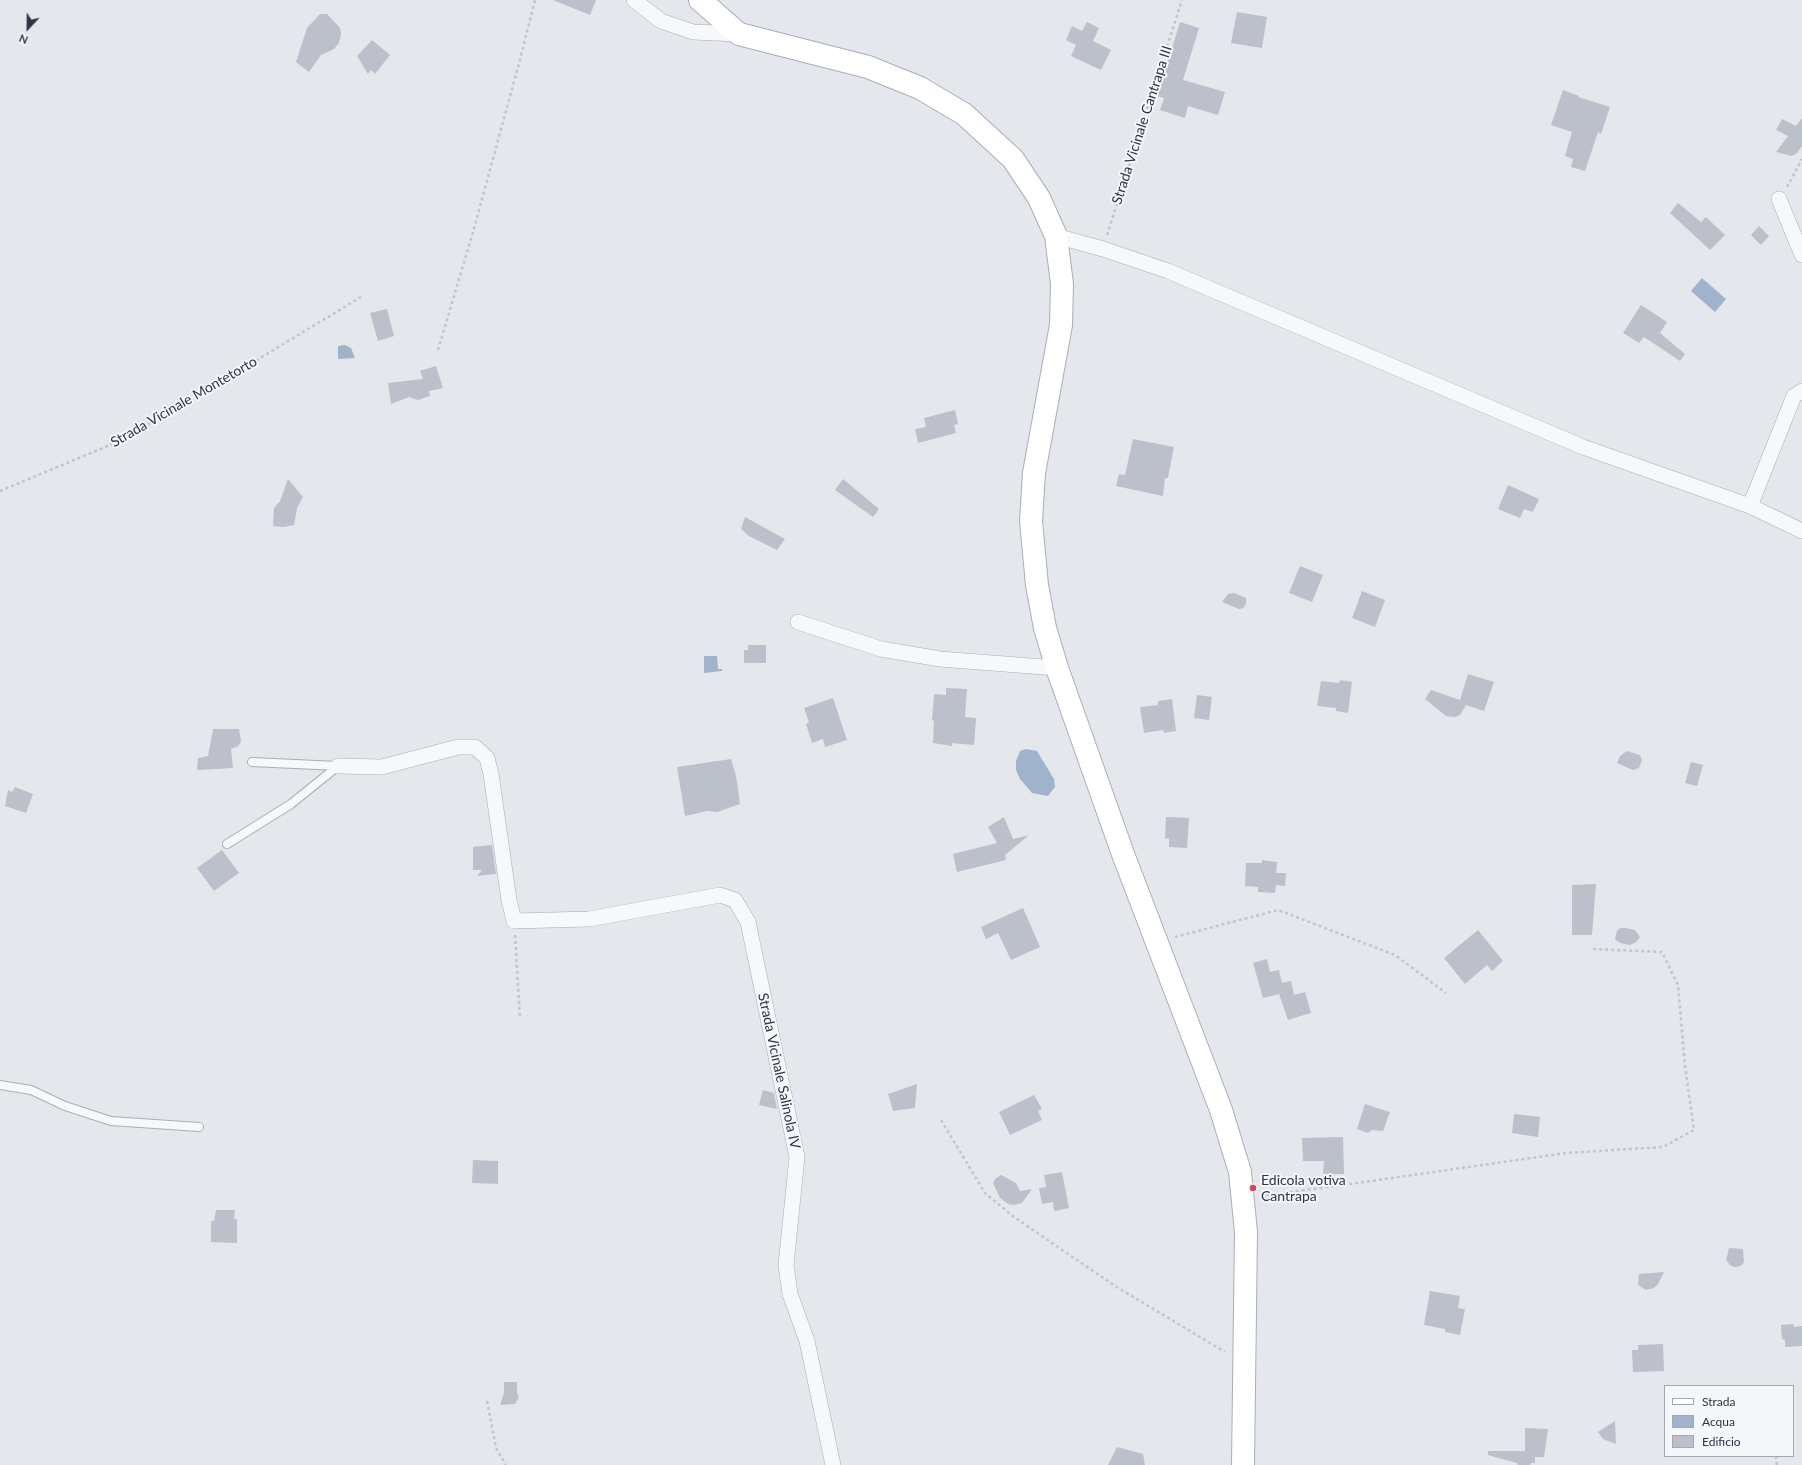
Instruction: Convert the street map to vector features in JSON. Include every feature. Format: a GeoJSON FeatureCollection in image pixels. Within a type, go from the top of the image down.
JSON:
{"type":"FeatureCollection","features":[{"type":"Feature","properties":{"kind":"main road"},"geometry":{"type":"LineString","coordinates":[[700,0],[739,34],[868,67],[920,88],[964,114],[1013,159],[1039,198],[1056,236],[1062,284],[1061,325],[1034,473],[1031,521],[1038,593],[1045,628],[1058,668],[1123,854],[1221,1110],[1240,1172],[1246,1232],[1243,1465]]}},
{"type":"Feature","properties":{"kind":"street"},"geometry":{"type":"LineString","coordinates":[[634,0],[661,21],[693,32],[739,34]]}},
{"type":"Feature","properties":{"kind":"street"},"geometry":{"type":"LineString","coordinates":[[1779,199],[1802,255]]}},
{"type":"Feature","properties":{"kind":"street"},"geometry":{"type":"LineString","coordinates":[[1056,236],[1103,249],[1168,271],[1583,447],[1750,506],[1802,531]]}},
{"type":"Feature","properties":{"kind":"street"},"geometry":{"type":"LineString","coordinates":[[1750,506],[1794,396],[1802,391]]}},
{"type":"Feature","properties":{"kind":"street"},"geometry":{"type":"LineString","coordinates":[[798,622],[881,649],[940,659],[1058,668]]}},
{"type":"Feature","properties":{"kind":"street"},"geometry":{"type":"LineString","coordinates":[[338,766],[382,767],[458,747],[475,747],[487,758],[491,774],[509,900],[514,921]]}},
{"type":"Feature","properties":{"kind":"street","name":"Strada Vicinale Salinola IV"},"geometry":{"type":"LineString","coordinates":[[514,921],[589,919],[720,895],[735,900],[748,922],[797,1157],[786,1265],[790,1294],[806,1341],[833,1465]]}},
{"type":"Feature","properties":{"kind":"lane"},"geometry":{"type":"LineString","coordinates":[[252,762],[338,766]]}},
{"type":"Feature","properties":{"kind":"lane"},"geometry":{"type":"LineString","coordinates":[[227,844],[291,804],[338,766]]}},
{"type":"Feature","properties":{"kind":"lane"},"geometry":{"type":"LineString","coordinates":[[0,1085],[31,1090],[65,1106],[111,1121],[199,1127]]}},
{"type":"Feature","properties":{"kind":"path"},"geometry":{"type":"LineString","coordinates":[[438,350],[473,232],[535,0]]}},
{"type":"Feature","properties":{"kind":"path","name":"Strada Vicinale Cantrapa III"},"geometry":{"type":"LineString","coordinates":[[1103,249],[1182,0]]}},
{"type":"Feature","properties":{"kind":"path"},"geometry":{"type":"LineString","coordinates":[[1779,199],[1802,159]]}},
{"type":"Feature","properties":{"kind":"path","name":"Strada Vicinale Montetorto"},"geometry":{"type":"LineString","coordinates":[[0,491],[110,445],[156,420],[205,388],[252,363],[361,297]]}},
{"type":"Feature","properties":{"kind":"path"},"geometry":{"type":"LineString","coordinates":[[1156,942],[1278,910],[1395,956],[1446,993]]}},
{"type":"Feature","properties":{"kind":"path"},"geometry":{"type":"LineString","coordinates":[[514,921],[520,1019]]}},
{"type":"Feature","properties":{"kind":"path"},"geometry":{"type":"LineString","coordinates":[[1242,1191],[1268,1195],[1566,1153],[1663,1147],[1694,1130],[1685,1066],[1678,985],[1662,952],[1592,949]]}},
{"type":"Feature","properties":{"kind":"path"},"geometry":{"type":"LineString","coordinates":[[941,1120],[984,1193],[1014,1217],[1115,1286],[1244,1363]]}},
{"type":"Feature","properties":{"kind":"path"},"geometry":{"type":"LineString","coordinates":[[487,1401],[496,1448],[506,1465]]}},
{"type":"Feature","properties":{"kind":"water"},"geometry":{"type":"Polygon","coordinates":[[[1702,278],[1726,299],[1715,312],[1691,291],[1702,278]]]}},
{"type":"Feature","properties":{"kind":"water"},"geometry":{"type":"Polygon","coordinates":[[[345,345],[351,348],[355,358],[338,359],[338,346],[345,345]]]}},
{"type":"Feature","properties":{"kind":"water"},"geometry":{"type":"Polygon","coordinates":[[[704,656],[717,656],[718,669],[722,669],[722,671],[704,673],[704,656]]]}},
{"type":"Feature","properties":{"kind":"water"},"geometry":{"type":"Polygon","coordinates":[[[1026,749],[1037,751],[1054,779],[1055,787],[1048,796],[1032,793],[1020,779],[1016,770],[1016,761],[1020,751],[1026,749]]]}},
{"type":"Feature","properties":{"kind":"building"},"geometry":{"type":"Polygon","coordinates":[[[553,0],[596,0],[590,15],[553,0]]]}},
{"type":"Feature","properties":{"kind":"building"},"geometry":{"type":"Polygon","coordinates":[[[1237,12],[1267,17],[1262,48],[1231,43],[1237,12]]]}},
{"type":"Feature","properties":{"kind":"building"},"geometry":{"type":"Polygon","coordinates":[[[320,14],[327,14],[340,28],[341,34],[339,43],[334,49],[321,55],[309,72],[296,62],[307,28],[320,14]]]}},
{"type":"Feature","properties":{"kind":"building"},"geometry":{"type":"Polygon","coordinates":[[[1087,22],[1099,28],[1093,41],[1111,50],[1101,70],[1071,56],[1076,45],[1066,40],[1072,26],[1082,31],[1087,22]]]}},
{"type":"Feature","properties":{"kind":"building"},"geometry":{"type":"Polygon","coordinates":[[[1180,22],[1199,28],[1183,80],[1225,92],[1218,115],[1188,106],[1185,118],[1160,110],[1164,98],[1157,96],[1180,22]]]}},
{"type":"Feature","properties":{"kind":"building"},"geometry":{"type":"Polygon","coordinates":[[[372,40],[390,55],[375,74],[371,70],[368,74],[357,56],[372,40]]]}},
{"type":"Feature","properties":{"kind":"building"},"geometry":{"type":"Polygon","coordinates":[[[1563,90],[1579,96],[1578,97],[1610,107],[1601,134],[1598,132],[1585,171],[1571,167],[1573,159],[1565,156],[1572,132],[1551,125],[1563,90]]]}},
{"type":"Feature","properties":{"kind":"building"},"geometry":{"type":"Polygon","coordinates":[[[1802,118],[1802,146],[1797,153],[1792,156],[1776,152],[1788,136],[1776,130],[1782,119],[1796,126],[1802,118]]]}},
{"type":"Feature","properties":{"kind":"building"},"geometry":{"type":"Polygon","coordinates":[[[1678,203],[1701,222],[1706,217],[1725,235],[1710,250],[1670,213],[1678,203]]]}},
{"type":"Feature","properties":{"kind":"building"},"geometry":{"type":"Polygon","coordinates":[[[1759,226],[1769,236],[1761,245],[1751,235],[1759,226]]]}},
{"type":"Feature","properties":{"kind":"building"},"geometry":{"type":"Polygon","coordinates":[[[1641,305],[1667,322],[1660,333],[1685,354],[1680,361],[1644,337],[1639,343],[1623,333],[1641,305]]]}},
{"type":"Feature","properties":{"kind":"building"},"geometry":{"type":"Polygon","coordinates":[[[387,309],[394,336],[378,341],[370,313],[387,309]]]}},
{"type":"Feature","properties":{"kind":"building"},"geometry":{"type":"Polygon","coordinates":[[[436,366],[443,388],[429,391],[430,396],[418,400],[409,397],[391,404],[388,383],[423,379],[420,371],[436,366]]]}},
{"type":"Feature","properties":{"kind":"building"},"geometry":{"type":"Polygon","coordinates":[[[955,410],[958,424],[954,425],[956,433],[918,443],[915,429],[926,427],[924,418],[955,410]]]}},
{"type":"Feature","properties":{"kind":"building"},"geometry":{"type":"Polygon","coordinates":[[[1133,439],[1174,447],[1168,478],[1165,478],[1163,496],[1116,486],[1119,474],[1125,475],[1133,439]]]}},
{"type":"Feature","properties":{"kind":"building"},"geometry":{"type":"Polygon","coordinates":[[[288,479],[303,497],[297,508],[294,525],[283,527],[273,526],[274,508],[280,501],[288,479]]]}},
{"type":"Feature","properties":{"kind":"building"},"geometry":{"type":"Polygon","coordinates":[[[843,479],[879,509],[873,517],[835,490],[843,479]]]}},
{"type":"Feature","properties":{"kind":"building"},"geometry":{"type":"Polygon","coordinates":[[[1508,485],[1539,499],[1533,512],[1524,509],[1520,518],[1498,509],[1508,485]]]}},
{"type":"Feature","properties":{"kind":"building"},"geometry":{"type":"Polygon","coordinates":[[[745,517],[785,539],[777,550],[749,536],[741,529],[745,517]]]}},
{"type":"Feature","properties":{"kind":"building"},"geometry":{"type":"Polygon","coordinates":[[[1300,566],[1323,575],[1312,602],[1289,593],[1300,566]]]}},
{"type":"Feature","properties":{"kind":"building"},"geometry":{"type":"Polygon","coordinates":[[[1362,591],[1385,600],[1375,627],[1352,618],[1362,591]]]}},
{"type":"Feature","properties":{"kind":"building"},"geometry":{"type":"Polygon","coordinates":[[[1234,593],[1246,598],[1246,604],[1243,608],[1239,609],[1222,602],[1228,594],[1234,593]]]}},
{"type":"Feature","properties":{"kind":"building"},"geometry":{"type":"Polygon","coordinates":[[[748,645],[766,645],[766,663],[744,663],[744,650],[748,650],[748,645]]]}},
{"type":"Feature","properties":{"kind":"building"},"geometry":{"type":"Polygon","coordinates":[[[1468,674],[1494,682],[1484,711],[1466,705],[1460,715],[1455,717],[1446,716],[1425,699],[1431,690],[1460,700],[1468,674]]]}},
{"type":"Feature","properties":{"kind":"building"},"geometry":{"type":"Polygon","coordinates":[[[1340,680],[1352,682],[1348,713],[1336,711],[1336,708],[1317,706],[1321,681],[1339,683],[1340,680]]]}},
{"type":"Feature","properties":{"kind":"building"},"geometry":{"type":"Polygon","coordinates":[[[946,688],[967,689],[965,717],[976,718],[974,745],[952,743],[952,746],[933,743],[934,721],[932,720],[934,694],[946,695],[946,688]]]}},
{"type":"Feature","properties":{"kind":"building"},"geometry":{"type":"Polygon","coordinates":[[[1197,695],[1212,697],[1209,720],[1194,718],[1197,695]]]}},
{"type":"Feature","properties":{"kind":"building"},"geometry":{"type":"Polygon","coordinates":[[[833,698],[847,740],[825,747],[823,739],[812,743],[806,724],[809,722],[804,708],[833,698]]]}},
{"type":"Feature","properties":{"kind":"building"},"geometry":{"type":"Polygon","coordinates":[[[1172,699],[1176,731],[1164,733],[1163,730],[1144,733],[1140,707],[1158,705],[1158,701],[1172,699]]]}},
{"type":"Feature","properties":{"kind":"building"},"geometry":{"type":"Polygon","coordinates":[[[213,729],[239,729],[241,742],[238,746],[231,749],[233,768],[197,770],[198,758],[208,756],[213,729]]]}},
{"type":"Feature","properties":{"kind":"building"},"geometry":{"type":"Polygon","coordinates":[[[1627,751],[1640,755],[1642,760],[1639,768],[1633,770],[1617,763],[1620,756],[1627,751]]]}},
{"type":"Feature","properties":{"kind":"building"},"geometry":{"type":"Polygon","coordinates":[[[731,759],[736,776],[740,804],[717,812],[707,811],[685,816],[677,767],[731,759]]]}},
{"type":"Feature","properties":{"kind":"building"},"geometry":{"type":"Polygon","coordinates":[[[1691,762],[1703,765],[1697,786],[1685,783],[1691,762]]]}},
{"type":"Feature","properties":{"kind":"building"},"geometry":{"type":"Polygon","coordinates":[[[15,787],[33,794],[26,813],[5,806],[8,790],[12,792],[15,787]]]}},
{"type":"Feature","properties":{"kind":"building"},"geometry":{"type":"Polygon","coordinates":[[[1004,817],[1013,839],[1029,835],[1005,855],[1006,860],[957,872],[953,854],[997,843],[988,827],[1004,817]]]}},
{"type":"Feature","properties":{"kind":"building"},"geometry":{"type":"Polygon","coordinates":[[[1166,817],[1189,818],[1187,848],[1169,847],[1169,838],[1165,839],[1166,817]]]}},
{"type":"Feature","properties":{"kind":"building"},"geometry":{"type":"Polygon","coordinates":[[[492,845],[496,874],[477,876],[482,870],[473,870],[473,847],[492,845]]]}},
{"type":"Feature","properties":{"kind":"building"},"geometry":{"type":"Polygon","coordinates":[[[222,850],[239,873],[214,891],[197,868],[222,850]]]}},
{"type":"Feature","properties":{"kind":"building"},"geometry":{"type":"Polygon","coordinates":[[[1262,860],[1277,862],[1276,873],[1286,873],[1285,886],[1276,885],[1275,893],[1258,892],[1258,887],[1245,886],[1246,863],[1262,863],[1262,860]]]}},
{"type":"Feature","properties":{"kind":"building"},"geometry":{"type":"Polygon","coordinates":[[[1596,884],[1592,935],[1572,935],[1572,885],[1596,884]]]}},
{"type":"Feature","properties":{"kind":"building"},"geometry":{"type":"Polygon","coordinates":[[[1023,908],[1040,947],[1011,960],[998,933],[986,939],[981,927],[1023,908]]]}},
{"type":"Feature","properties":{"kind":"building"},"geometry":{"type":"Polygon","coordinates":[[[1620,928],[1635,930],[1640,937],[1636,942],[1630,945],[1620,943],[1615,939],[1617,931],[1620,928]]]}},
{"type":"Feature","properties":{"kind":"building"},"geometry":{"type":"Polygon","coordinates":[[[1478,930],[1503,961],[1492,971],[1487,965],[1465,984],[1444,958],[1478,930]]]}},
{"type":"Feature","properties":{"kind":"building"},"geometry":{"type":"Polygon","coordinates":[[[1267,959],[1270,972],[1279,970],[1282,983],[1291,981],[1294,995],[1305,992],[1311,1013],[1288,1020],[1279,994],[1263,998],[1253,963],[1267,959]]]}},
{"type":"Feature","properties":{"kind":"building"},"geometry":{"type":"Polygon","coordinates":[[[917,1084],[915,1108],[893,1111],[888,1094],[917,1084]]]}},
{"type":"Feature","properties":{"kind":"building"},"geometry":{"type":"Polygon","coordinates":[[[763,1090],[774,1093],[777,1109],[759,1105],[763,1090]]]}},
{"type":"Feature","properties":{"kind":"building"},"geometry":{"type":"Polygon","coordinates":[[[1034,1095],[1042,1109],[1038,1111],[1042,1120],[1010,1135],[999,1112],[1034,1095]]]}},
{"type":"Feature","properties":{"kind":"building"},"geometry":{"type":"Polygon","coordinates":[[[1365,1104],[1390,1112],[1383,1131],[1372,1130],[1368,1133],[1357,1129],[1365,1104]]]}},
{"type":"Feature","properties":{"kind":"building"},"geometry":{"type":"Polygon","coordinates":[[[1514,1114],[1540,1117],[1538,1137],[1512,1133],[1514,1114]]]}},
{"type":"Feature","properties":{"kind":"building"},"geometry":{"type":"Polygon","coordinates":[[[1343,1137],[1344,1174],[1323,1174],[1324,1161],[1303,1161],[1302,1138],[1343,1137]]]}},
{"type":"Feature","properties":{"kind":"building"},"geometry":{"type":"Polygon","coordinates":[[[473,1160],[498,1161],[498,1184],[472,1183],[473,1160]]]}},
{"type":"Feature","properties":{"kind":"building"},"geometry":{"type":"Polygon","coordinates":[[[1062,1172],[1069,1208],[1054,1211],[1053,1202],[1042,1204],[1039,1188],[1046,1187],[1044,1175],[1062,1172]]]}},
{"type":"Feature","properties":{"kind":"building"},"geometry":{"type":"Polygon","coordinates":[[[1001,1175],[1016,1183],[1020,1191],[1032,1189],[1022,1203],[1014,1205],[1008,1204],[1000,1198],[993,1183],[996,1178],[1001,1175]]]}},
{"type":"Feature","properties":{"kind":"building"},"geometry":{"type":"Polygon","coordinates":[[[216,1210],[235,1210],[234,1219],[237,1219],[237,1243],[211,1242],[211,1221],[214,1221],[216,1210]]]}},
{"type":"Feature","properties":{"kind":"building"},"geometry":{"type":"Polygon","coordinates":[[[1729,1248],[1743,1249],[1744,1262],[1741,1266],[1731,1266],[1726,1260],[1729,1248]]]}},
{"type":"Feature","properties":{"kind":"building"},"geometry":{"type":"Polygon","coordinates":[[[1664,1272],[1658,1284],[1654,1288],[1646,1290],[1638,1285],[1639,1274],[1664,1272]]]}},
{"type":"Feature","properties":{"kind":"building"},"geometry":{"type":"Polygon","coordinates":[[[1430,1291],[1460,1296],[1458,1308],[1465,1309],[1460,1335],[1445,1332],[1445,1329],[1424,1325],[1430,1291]]]}},
{"type":"Feature","properties":{"kind":"building"},"geometry":{"type":"Polygon","coordinates":[[[1793,1324],[1794,1327],[1802,1326],[1802,1346],[1785,1347],[1785,1340],[1782,1339],[1781,1325],[1793,1324]]]}},
{"type":"Feature","properties":{"kind":"building"},"geometry":{"type":"Polygon","coordinates":[[[1663,1344],[1664,1371],[1633,1372],[1632,1350],[1638,1350],[1638,1345],[1663,1344]]]}},
{"type":"Feature","properties":{"kind":"building"},"geometry":{"type":"Polygon","coordinates":[[[504,1382],[517,1382],[517,1393],[519,1397],[515,1404],[500,1405],[504,1393],[504,1382]]]}},
{"type":"Feature","properties":{"kind":"building"},"geometry":{"type":"Polygon","coordinates":[[[1615,1421],[1616,1444],[1603,1439],[1598,1432],[1615,1421]]]}},
{"type":"Feature","properties":{"kind":"building"},"geometry":{"type":"Polygon","coordinates":[[[1525,1428],[1548,1429],[1544,1457],[1535,1457],[1535,1463],[1531,1463],[1530,1465],[1518,1465],[1517,1463],[1488,1455],[1488,1451],[1525,1451],[1525,1428]]]}},
{"type":"Feature","properties":{"kind":"building"},"geometry":{"type":"Polygon","coordinates":[[[1117,1447],[1143,1454],[1145,1465],[1108,1465],[1117,1447]]]}},
{"type":"Feature","properties":{"kind":"place","name":"Edicola votiva Cantrapa"},"geometry":{"type":"Point","coordinates":[1253,1188]}}]}
